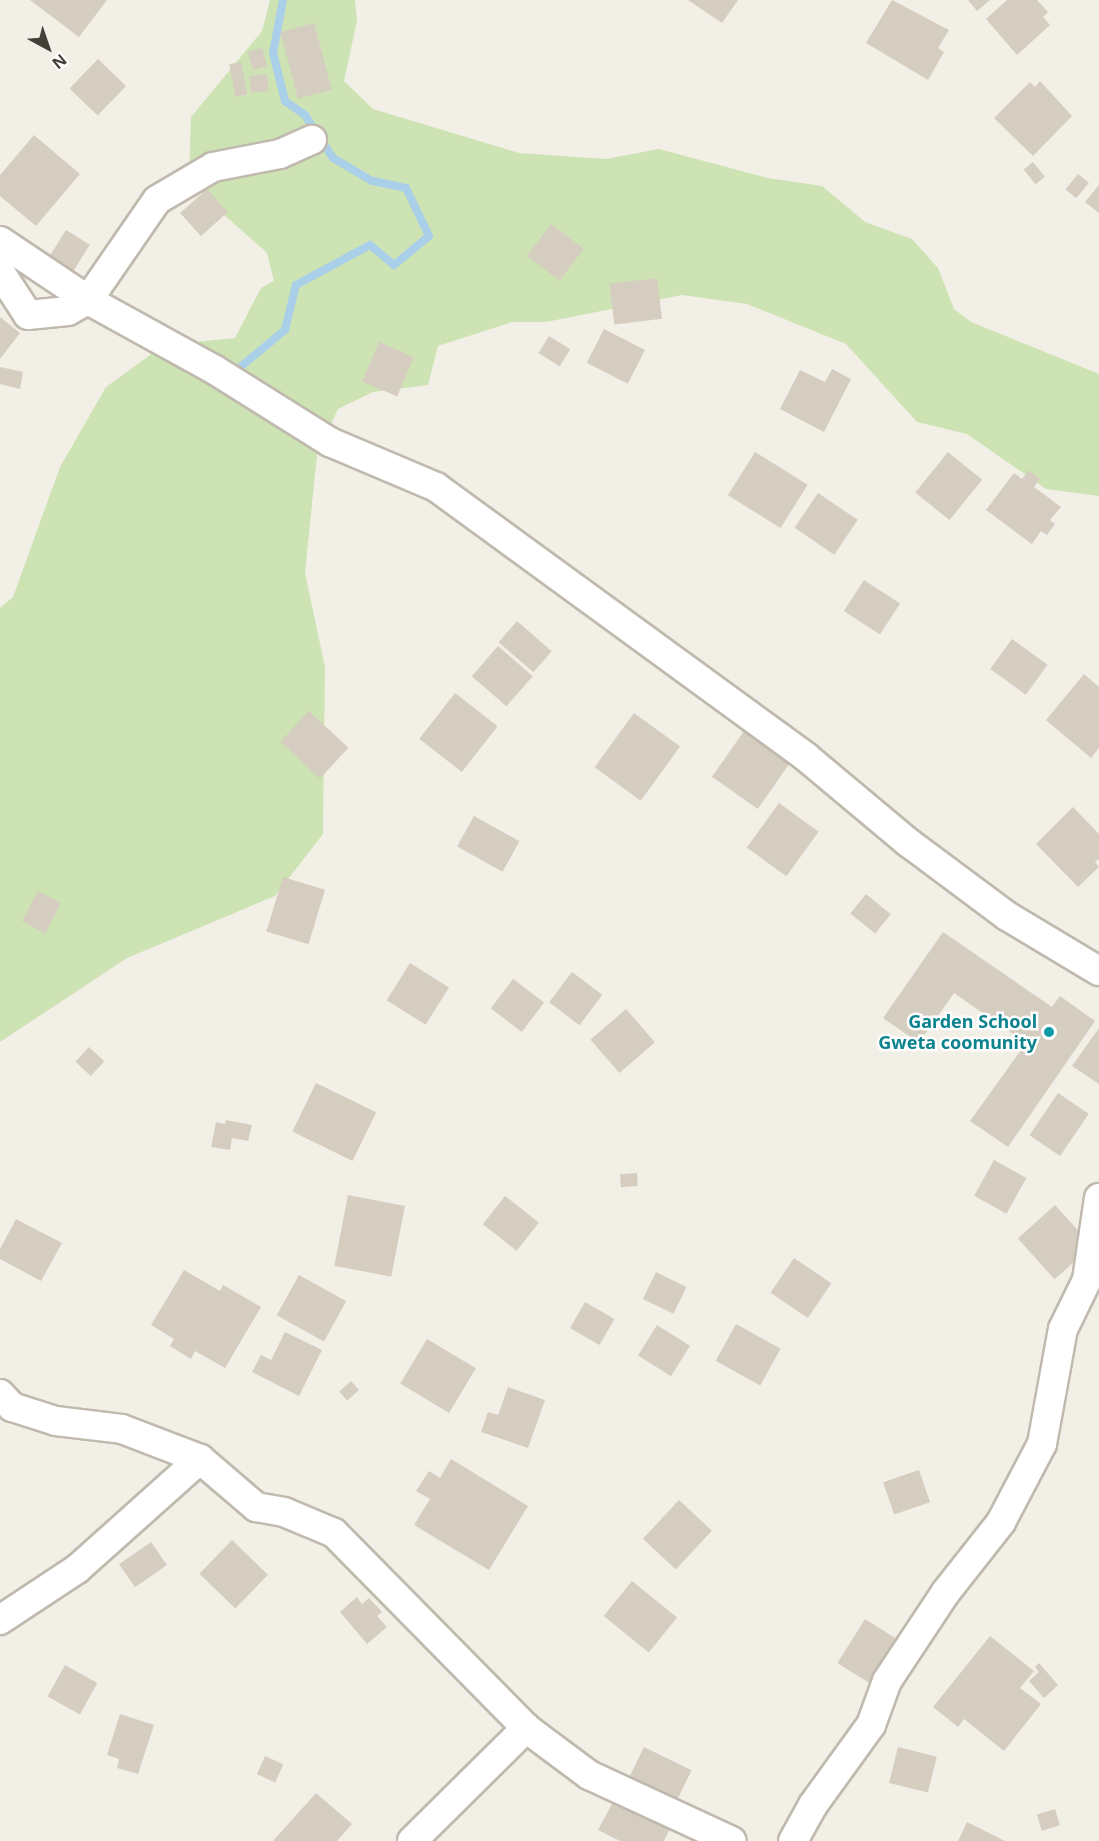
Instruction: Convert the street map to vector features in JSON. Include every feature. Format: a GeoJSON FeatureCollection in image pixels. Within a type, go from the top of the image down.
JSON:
{"type":"FeatureCollection","features":[{"type":"Feature","properties":{"kind":"street"},"geometry":{"type":"LineString","coordinates":[[0,272],[28,315],[68,311],[88,300],[157,200],[213,167],[280,154],[312,140]]}},
{"type":"Feature","properties":{"kind":"street"},"geometry":{"type":"LineString","coordinates":[[0,241],[88,300],[215,370],[330,442],[436,487],[806,757],[909,843],[1006,916],[1099,971]]}},
{"type":"Feature","properties":{"kind":"street"},"geometry":{"type":"LineString","coordinates":[[793,1841],[813,1805],[871,1725],[893,1671],[945,1592],[1001,1522],[1042,1444],[1063,1329],[1087,1280],[1099,1198]]}},
{"type":"Feature","properties":{"kind":"street"},"geometry":{"type":"LineString","coordinates":[[0,1394],[12,1407],[56,1421],[122,1429],[200,1459],[256,1507],[284,1512],[334,1533],[526,1728],[589,1775],[732,1841]]}},
{"type":"Feature","properties":{"kind":"street"},"geometry":{"type":"LineString","coordinates":[[0,1620],[77,1569],[200,1459]]}},
{"type":"Feature","properties":{"kind":"street"},"geometry":{"type":"LineString","coordinates":[[412,1841],[526,1728]]}},
{"type":"Feature","properties":{"kind":"green space"},"geometry":{"type":"Polygon","coordinates":[[[270,0],[355,0],[357,21],[344,81],[373,109],[519,153],[606,159],[659,149],[768,178],[822,186],[865,222],[912,239],[938,268],[954,309],[971,322],[1099,374],[1099,496],[1046,489],[967,434],[917,422],[846,344],[747,304],[682,295],[546,322],[512,322],[438,346],[428,385],[373,392],[338,409],[317,455],[305,573],[325,667],[323,834],[275,896],[127,958],[0,1042],[0,608],[13,597],[60,467],[106,387],[164,345],[235,338],[261,288],[274,281],[267,253],[212,204],[189,177],[191,117],[262,31],[270,0]]]}},
{"type":"Feature","properties":{"kind":"building"},"geometry":{"type":"Polygon","coordinates":[[[30,0],[107,0],[79,37],[30,0]]]}},
{"type":"Feature","properties":{"kind":"building"},"geometry":{"type":"Polygon","coordinates":[[[688,0],[738,0],[722,23],[688,0]]]}},
{"type":"Feature","properties":{"kind":"building"},"geometry":{"type":"Polygon","coordinates":[[[892,0],[949,30],[938,48],[944,52],[928,80],[866,43],[892,0]]]}},
{"type":"Feature","properties":{"kind":"building"},"geometry":{"type":"Polygon","coordinates":[[[968,0],[990,0],[977,11],[968,0]]]}},
{"type":"Feature","properties":{"kind":"building"},"geometry":{"type":"Polygon","coordinates":[[[1007,0],[1037,0],[1048,12],[1043,17],[1050,25],[1017,55],[986,19],[1007,0]]]}},
{"type":"Feature","properties":{"kind":"building"},"geometry":{"type":"Polygon","coordinates":[[[314,23],[332,90],[298,99],[280,32],[314,23]]]}},
{"type":"Feature","properties":{"kind":"building"},"geometry":{"type":"Polygon","coordinates":[[[262,48],[267,66],[253,70],[248,52],[262,48]]]}},
{"type":"Feature","properties":{"kind":"building"},"geometry":{"type":"Polygon","coordinates":[[[98,59],[126,86],[98,116],[70,88],[98,59]]]}},
{"type":"Feature","properties":{"kind":"building"},"geometry":{"type":"Polygon","coordinates":[[[241,62],[247,94],[236,97],[229,64],[241,62]]]}},
{"type":"Feature","properties":{"kind":"building"},"geometry":{"type":"Polygon","coordinates":[[[267,74],[269,91],[251,93],[249,76],[267,74]]]}},
{"type":"Feature","properties":{"kind":"building"},"geometry":{"type":"Polygon","coordinates":[[[1040,81],[1072,116],[1033,156],[994,118],[1030,82],[1035,87],[1040,81]]]}},
{"type":"Feature","properties":{"kind":"building"},"geometry":{"type":"Polygon","coordinates":[[[34,135],[80,174],[36,226],[0,196],[0,175],[34,135]]]}},
{"type":"Feature","properties":{"kind":"building"},"geometry":{"type":"Polygon","coordinates":[[[1033,162],[1045,177],[1036,184],[1024,170],[1033,162]]]}},
{"type":"Feature","properties":{"kind":"building"},"geometry":{"type":"Polygon","coordinates":[[[1078,174],[1089,183],[1076,198],[1065,190],[1078,174]]]}},
{"type":"Feature","properties":{"kind":"building"},"geometry":{"type":"Polygon","coordinates":[[[1099,185],[1099,213],[1085,202],[1099,185]]]}},
{"type":"Feature","properties":{"kind":"building"},"geometry":{"type":"Polygon","coordinates":[[[207,189],[228,212],[201,236],[180,213],[207,189]]]}},
{"type":"Feature","properties":{"kind":"building"},"geometry":{"type":"Polygon","coordinates":[[[551,224],[584,249],[560,281],[527,256],[551,224]]]}},
{"type":"Feature","properties":{"kind":"building"},"geometry":{"type":"Polygon","coordinates":[[[66,230],[90,245],[66,282],[43,267],[66,230]]]}},
{"type":"Feature","properties":{"kind":"building"},"geometry":{"type":"Polygon","coordinates":[[[657,278],[662,319],[614,325],[609,284],[657,278]]]}},
{"type":"Feature","properties":{"kind":"building"},"geometry":{"type":"Polygon","coordinates":[[[0,317],[20,333],[0,359],[0,317]]]}},
{"type":"Feature","properties":{"kind":"building"},"geometry":{"type":"Polygon","coordinates":[[[604,329],[645,350],[628,384],[587,363],[604,329]]]}},
{"type":"Feature","properties":{"kind":"building"},"geometry":{"type":"Polygon","coordinates":[[[549,336],[570,349],[560,366],[538,353],[549,336]]]}},
{"type":"Feature","properties":{"kind":"building"},"geometry":{"type":"Polygon","coordinates":[[[379,342],[414,357],[397,396],[362,382],[379,342]]]}},
{"type":"Feature","properties":{"kind":"building"},"geometry":{"type":"Polygon","coordinates":[[[0,367],[23,372],[20,389],[0,384],[0,367]]]}},
{"type":"Feature","properties":{"kind":"building"},"geometry":{"type":"Polygon","coordinates":[[[832,369],[851,379],[824,432],[780,409],[800,370],[825,382],[832,369]]]}},
{"type":"Feature","properties":{"kind":"building"},"geometry":{"type":"Polygon","coordinates":[[[755,452],[808,485],[781,528],[728,495],[755,452]]]}},
{"type":"Feature","properties":{"kind":"building"},"geometry":{"type":"Polygon","coordinates":[[[948,452],[982,480],[949,520],[915,492],[948,452]]]}},
{"type":"Feature","properties":{"kind":"building"},"geometry":{"type":"Polygon","coordinates":[[[1029,470],[1040,479],[1034,487],[1061,507],[1050,520],[1055,524],[1047,535],[1041,531],[1032,544],[986,510],[1014,473],[1022,479],[1029,470]]]}},
{"type":"Feature","properties":{"kind":"building"},"geometry":{"type":"Polygon","coordinates":[[[818,493],[858,520],[834,555],[795,528],[818,493]]]}},
{"type":"Feature","properties":{"kind":"building"},"geometry":{"type":"Polygon","coordinates":[[[864,580],[900,603],[880,634],[844,611],[864,580]]]}},
{"type":"Feature","properties":{"kind":"building"},"geometry":{"type":"Polygon","coordinates":[[[517,621],[552,651],[533,672],[499,642],[517,621]]]}},
{"type":"Feature","properties":{"kind":"building"},"geometry":{"type":"Polygon","coordinates":[[[1012,639],[1048,665],[1026,695],[990,669],[1012,639]]]}},
{"type":"Feature","properties":{"kind":"building"},"geometry":{"type":"Polygon","coordinates":[[[498,646],[533,676],[506,706],[472,676],[498,646]]]}},
{"type":"Feature","properties":{"kind":"building"},"geometry":{"type":"Polygon","coordinates":[[[1084,674],[1099,687],[1099,748],[1091,758],[1046,720],[1084,674]]]}},
{"type":"Feature","properties":{"kind":"building"},"geometry":{"type":"Polygon","coordinates":[[[455,693],[498,726],[462,772],[419,739],[455,693]]]}},
{"type":"Feature","properties":{"kind":"building"},"geometry":{"type":"Polygon","coordinates":[[[309,711],[348,748],[320,779],[280,742],[309,711]]]}},
{"type":"Feature","properties":{"kind":"building"},"geometry":{"type":"Polygon","coordinates":[[[634,713],[680,747],[641,801],[595,767],[634,713]]]}},
{"type":"Feature","properties":{"kind":"building"},"geometry":{"type":"Polygon","coordinates":[[[744,731],[790,763],[758,809],[712,777],[744,731]]]}},
{"type":"Feature","properties":{"kind":"building"},"geometry":{"type":"Polygon","coordinates":[[[779,803],[819,832],[786,876],[747,847],[779,803]]]}},
{"type":"Feature","properties":{"kind":"building"},"geometry":{"type":"Polygon","coordinates":[[[1073,807],[1099,834],[1099,859],[1095,862],[1099,867],[1078,887],[1036,844],[1073,807]]]}},
{"type":"Feature","properties":{"kind":"building"},"geometry":{"type":"Polygon","coordinates":[[[474,816],[519,841],[503,872],[457,847],[474,816]]]}},
{"type":"Feature","properties":{"kind":"building"},"geometry":{"type":"Polygon","coordinates":[[[283,877],[325,890],[308,944],[266,932],[283,877]]]}},
{"type":"Feature","properties":{"kind":"building"},"geometry":{"type":"Polygon","coordinates":[[[38,891],[61,903],[45,933],[22,921],[38,891]]]}},
{"type":"Feature","properties":{"kind":"building"},"geometry":{"type":"Polygon","coordinates":[[[866,894],[891,914],[875,934],[850,913],[866,894]]]}},
{"type":"Feature","properties":{"kind":"building","name":"Garden School Gweta coomunity"},"geometry":{"type":"Polygon","coordinates":[[[943,932],[1052,1007],[1060,996],[1095,1021],[1008,1147],[970,1121],[1026,1043],[954,993],[919,1043],[883,1018],[943,932]]]}},
{"type":"Feature","properties":{"kind":"building"},"geometry":{"type":"Polygon","coordinates":[[[410,963],[449,987],[426,1025],[387,1000],[410,963]]]}},
{"type":"Feature","properties":{"kind":"building"},"geometry":{"type":"Polygon","coordinates":[[[572,972],[602,995],[579,1025],[549,1002],[572,972]]]}},
{"type":"Feature","properties":{"kind":"building"},"geometry":{"type":"Polygon","coordinates":[[[513,979],[544,1002],[522,1032],[491,1009],[513,979]]]}},
{"type":"Feature","properties":{"kind":"building"},"geometry":{"type":"Polygon","coordinates":[[[626,1009],[655,1042],[619,1073],[591,1040],[626,1009]]]}},
{"type":"Feature","properties":{"kind":"building"},"geometry":{"type":"Polygon","coordinates":[[[1099,1028],[1099,1084],[1072,1066],[1099,1028]]]}},
{"type":"Feature","properties":{"kind":"building"},"geometry":{"type":"Polygon","coordinates":[[[89,1047],[104,1061],[91,1076],[75,1062],[89,1047]]]}},
{"type":"Feature","properties":{"kind":"building"},"geometry":{"type":"Polygon","coordinates":[[[316,1083],[376,1112],[353,1161],[292,1132],[316,1083]]]}},
{"type":"Feature","properties":{"kind":"building"},"geometry":{"type":"Polygon","coordinates":[[[1058,1093],[1089,1114],[1060,1156],[1029,1135],[1058,1093]]]}},
{"type":"Feature","properties":{"kind":"building"},"geometry":{"type":"Polygon","coordinates":[[[226,1120],[252,1125],[248,1141],[232,1138],[230,1150],[211,1147],[216,1122],[225,1124],[226,1120]]]}},
{"type":"Feature","properties":{"kind":"building"},"geometry":{"type":"Polygon","coordinates":[[[994,1160],[1026,1178],[1006,1214],[974,1196],[994,1160]]]}},
{"type":"Feature","properties":{"kind":"building"},"geometry":{"type":"Polygon","coordinates":[[[637,1173],[638,1186],[621,1187],[620,1174],[637,1173]]]}},
{"type":"Feature","properties":{"kind":"building"},"geometry":{"type":"Polygon","coordinates":[[[348,1195],[405,1206],[391,1277],[334,1266],[348,1195]]]}},
{"type":"Feature","properties":{"kind":"building"},"geometry":{"type":"Polygon","coordinates":[[[505,1196],[539,1222],[517,1251],[483,1224],[505,1196]]]}},
{"type":"Feature","properties":{"kind":"building"},"geometry":{"type":"Polygon","coordinates":[[[1055,1205],[1092,1246],[1055,1279],[1018,1238],[1055,1205]]]}},
{"type":"Feature","properties":{"kind":"building"},"geometry":{"type":"Polygon","coordinates":[[[16,1219],[62,1243],[41,1281],[0,1259],[0,1249],[16,1219]]]}},
{"type":"Feature","properties":{"kind":"building"},"geometry":{"type":"Polygon","coordinates":[[[794,1258],[831,1283],[808,1318],[771,1293],[794,1258]]]}},
{"type":"Feature","properties":{"kind":"building"},"geometry":{"type":"Polygon","coordinates":[[[184,1270],[220,1291],[223,1285],[261,1307],[225,1368],[195,1351],[191,1359],[170,1346],[174,1339],[151,1325],[184,1270]]]}},
{"type":"Feature","properties":{"kind":"building"},"geometry":{"type":"Polygon","coordinates":[[[656,1272],[687,1287],[673,1314],[643,1299],[656,1272]]]}},
{"type":"Feature","properties":{"kind":"building"},"geometry":{"type":"Polygon","coordinates":[[[299,1275],[346,1301],[324,1341],[277,1315],[299,1275]]]}},
{"type":"Feature","properties":{"kind":"building"},"geometry":{"type":"Polygon","coordinates":[[[585,1302],[614,1319],[599,1345],[570,1328],[585,1302]]]}},
{"type":"Feature","properties":{"kind":"building"},"geometry":{"type":"Polygon","coordinates":[[[736,1324],[781,1349],[760,1385],[716,1361],[736,1324]]]}},
{"type":"Feature","properties":{"kind":"building"},"geometry":{"type":"Polygon","coordinates":[[[657,1325],[690,1346],[671,1376],[638,1356],[657,1325]]]}},
{"type":"Feature","properties":{"kind":"building"},"geometry":{"type":"Polygon","coordinates":[[[285,1332],[322,1350],[299,1396],[252,1372],[261,1355],[271,1360],[285,1332]]]}},
{"type":"Feature","properties":{"kind":"building"},"geometry":{"type":"Polygon","coordinates":[[[427,1339],[476,1368],[449,1413],[400,1384],[427,1339]]]}},
{"type":"Feature","properties":{"kind":"building"},"geometry":{"type":"Polygon","coordinates":[[[351,1381],[359,1390],[347,1401],[339,1392],[351,1381]]]}},
{"type":"Feature","properties":{"kind":"building"},"geometry":{"type":"Polygon","coordinates":[[[508,1387],[545,1400],[528,1448],[481,1432],[488,1412],[498,1415],[508,1387]]]}},
{"type":"Feature","properties":{"kind":"building"},"geometry":{"type":"Polygon","coordinates":[[[451,1459],[528,1506],[489,1570],[414,1525],[430,1499],[416,1491],[429,1471],[440,1478],[451,1459]]]}},
{"type":"Feature","properties":{"kind":"building"},"geometry":{"type":"Polygon","coordinates":[[[919,1470],[930,1502],[894,1515],[883,1482],[919,1470]]]}},
{"type":"Feature","properties":{"kind":"building"},"geometry":{"type":"Polygon","coordinates":[[[679,1500],[712,1531],[676,1569],[643,1539],[679,1500]]]}},
{"type":"Feature","properties":{"kind":"building"},"geometry":{"type":"Polygon","coordinates":[[[232,1540],[268,1575],[235,1609],[199,1574],[232,1540]]]}},
{"type":"Feature","properties":{"kind":"building"},"geometry":{"type":"Polygon","coordinates":[[[151,1542],[167,1565],[135,1587],[119,1564],[151,1542]]]}},
{"type":"Feature","properties":{"kind":"building"},"geometry":{"type":"Polygon","coordinates":[[[632,1581],[677,1618],[649,1652],[604,1616],[632,1581]]]}},
{"type":"Feature","properties":{"kind":"building"},"geometry":{"type":"Polygon","coordinates":[[[357,1597],[362,1604],[369,1598],[382,1612],[377,1616],[387,1627],[367,1644],[340,1612],[357,1597]]]}},
{"type":"Feature","properties":{"kind":"building"},"geometry":{"type":"Polygon","coordinates":[[[865,1619],[897,1639],[870,1683],[837,1663],[865,1619]]]}},
{"type":"Feature","properties":{"kind":"building"},"geometry":{"type":"Polygon","coordinates":[[[990,1636],[1034,1671],[1020,1688],[1041,1704],[1004,1751],[964,1719],[958,1727],[933,1707],[990,1636]]]}},
{"type":"Feature","properties":{"kind":"building"},"geometry":{"type":"Polygon","coordinates":[[[1039,1663],[1058,1685],[1044,1698],[1029,1681],[1039,1672],[1035,1667],[1039,1663]]]}},
{"type":"Feature","properties":{"kind":"building"},"geometry":{"type":"Polygon","coordinates":[[[65,1665],[97,1683],[80,1714],[48,1696],[65,1665]]]}},
{"type":"Feature","properties":{"kind":"building"},"geometry":{"type":"Polygon","coordinates":[[[120,1714],[154,1725],[138,1774],[117,1768],[119,1759],[107,1755],[120,1714]]]}},
{"type":"Feature","properties":{"kind":"building"},"geometry":{"type":"Polygon","coordinates":[[[644,1747],[692,1770],[675,1805],[627,1782],[644,1747]]]}},
{"type":"Feature","properties":{"kind":"building"},"geometry":{"type":"Polygon","coordinates":[[[898,1747],[937,1757],[928,1793],[889,1783],[898,1747]]]}},
{"type":"Feature","properties":{"kind":"building"},"geometry":{"type":"Polygon","coordinates":[[[265,1756],[283,1764],[275,1782],[257,1774],[265,1756]]]}},
{"type":"Feature","properties":{"kind":"building"},"geometry":{"type":"Polygon","coordinates":[[[316,1793],[352,1824],[337,1841],[273,1841],[316,1793]]]}},
{"type":"Feature","properties":{"kind":"building"},"geometry":{"type":"Polygon","coordinates":[[[613,1802],[669,1830],[664,1841],[620,1841],[598,1830],[613,1802]]]}},
{"type":"Feature","properties":{"kind":"building"},"geometry":{"type":"Polygon","coordinates":[[[1055,1809],[1060,1825],[1042,1831],[1037,1815],[1055,1809]]]}},
{"type":"Feature","properties":{"kind":"building"},"geometry":{"type":"Polygon","coordinates":[[[967,1822],[1005,1841],[958,1841],[967,1822]]]}},
{"type":"Feature","properties":{"kind":"waterway"},"geometry":{"type":"LineString","coordinates":[[239,368],[285,330],[296,285],[370,245],[394,265],[429,236],[406,188],[372,181],[333,158],[305,115],[285,101],[273,53],[283,0]]}},
{"type":"Feature","properties":{"kind":"place","name":"Garden School Gweta coomunity"},"geometry":{"type":"Point","coordinates":[1049,1032]}}]}
